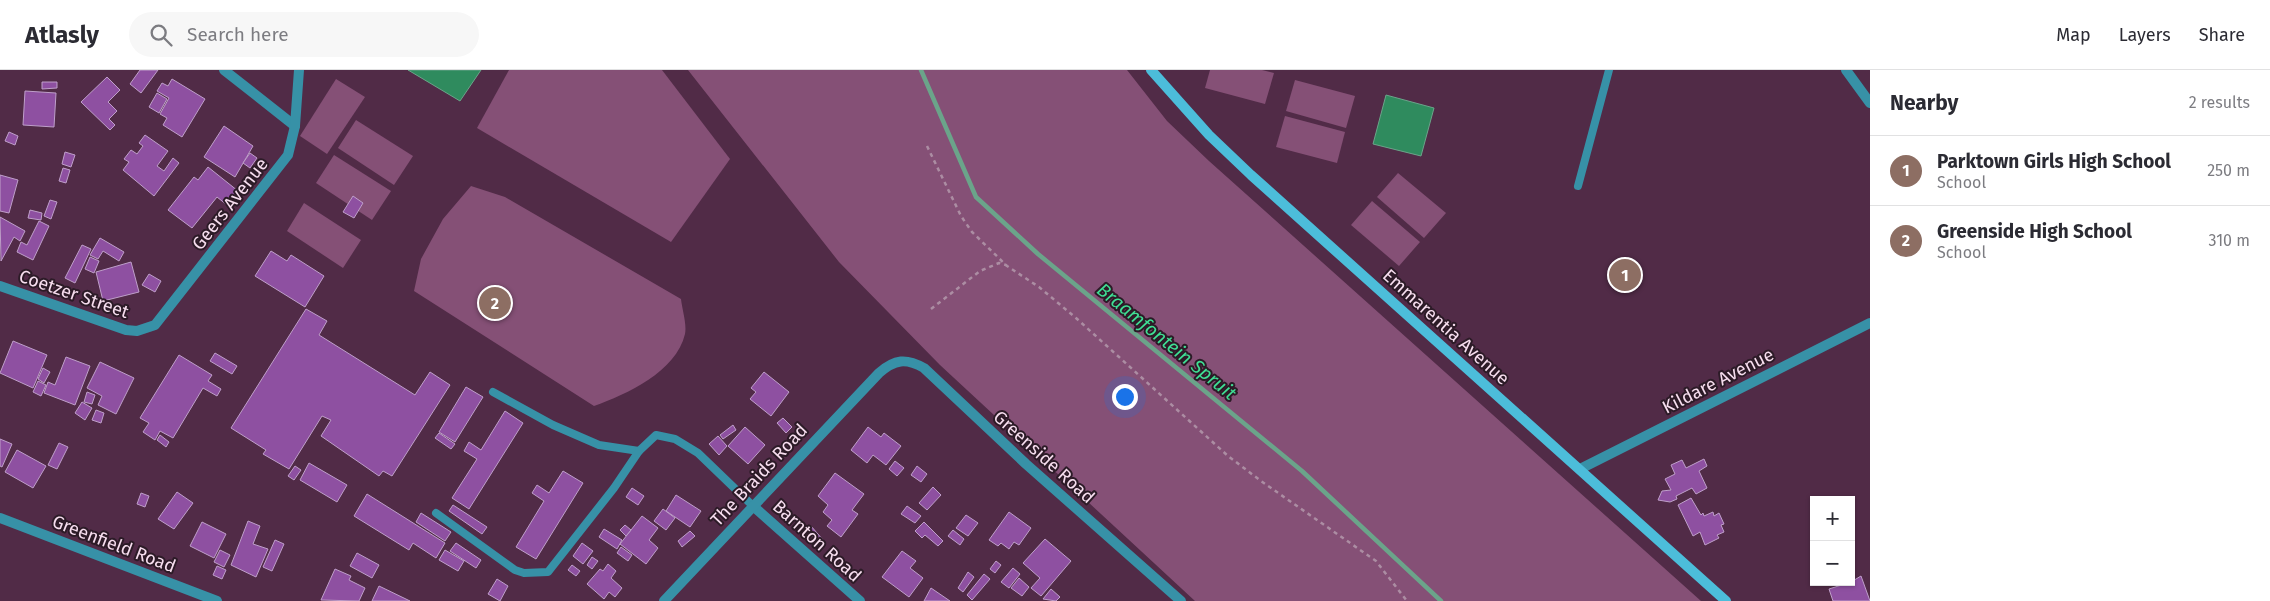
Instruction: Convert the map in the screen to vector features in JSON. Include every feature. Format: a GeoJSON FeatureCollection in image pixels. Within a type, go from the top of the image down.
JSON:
{"type":"FeatureCollection","features":[{"type":"Feature","properties":{"kind":"street"},"geometry":{"type":"LineString","coordinates":[[224,70],[295,126]]}},
{"type":"Feature","properties":{"kind":"street","name":"Geers Avenue"},"geometry":{"type":"LineString","coordinates":[[137,331],[148,329],[163,318],[283,164],[292,146],[299,70]]}},
{"type":"Feature","properties":{"kind":"street","name":"Emmarentia Avenue"},"geometry":{"type":"LineString","coordinates":[[1151,70],[1209,135],[1251,175],[1726,601]]}},
{"type":"Feature","properties":{"kind":"street"},"geometry":{"type":"LineString","coordinates":[[1846,70],[1870,103]]}},
{"type":"Feature","properties":{"kind":"street","name":"Coetzer Street"},"geometry":{"type":"LineString","coordinates":[[0,286],[111,326],[137,331]]}},
{"type":"Feature","properties":{"kind":"street","name":"Kildare Avenue"},"geometry":{"type":"LineString","coordinates":[[1580,469],[1870,323]]}},
{"type":"Feature","properties":{"kind":"street","name":"Greenside Road"},"geometry":{"type":"LineString","coordinates":[[879,372],[888,365],[903,360],[912,361],[924,368],[1026,464],[1182,601]]}},
{"type":"Feature","properties":{"kind":"street","name":"The Braids Road"},"geometry":{"type":"LineString","coordinates":[[664,601],[879,372]]}},
{"type":"Feature","properties":{"kind":"street","name":"Barnton Road"},"geometry":{"type":"LineString","coordinates":[[753,506],[860,601]]}},
{"type":"Feature","properties":{"kind":"street","name":"Greenfield Road"},"geometry":{"type":"LineString","coordinates":[[0,518],[217,601]]}},
{"type":"Feature","properties":{"kind":"lane"},"geometry":{"type":"LineString","coordinates":[[1578,186],[1609,70]]}},
{"type":"Feature","properties":{"kind":"lane"},"geometry":{"type":"LineString","coordinates":[[493,392],[553,425],[599,445],[639,450]]}},
{"type":"Feature","properties":{"kind":"lane"},"geometry":{"type":"LineString","coordinates":[[436,513],[515,570],[524,573],[548,572],[614,488],[639,450],[656,435],[675,439],[698,453],[753,506]]}},
{"type":"Feature","properties":{"kind":"path"},"geometry":{"type":"LineString","coordinates":[[927,146],[967,224],[1007,266]]}},
{"type":"Feature","properties":{"kind":"path"},"geometry":{"type":"LineString","coordinates":[[931,309],[980,272],[999,263],[1007,266],[1039,286],[1228,456],[1260,481],[1376,561],[1407,601]]}},
{"type":"Feature","properties":{"kind":"shaded area"},"geometry":{"type":"Polygon","coordinates":[[[408,70],[481,70],[460,101],[408,70]]]}},
{"type":"Feature","properties":{"kind":"shaded area"},"geometry":{"type":"Polygon","coordinates":[[[509,70],[662,70],[730,159],[671,242],[477,128],[509,70]]]}},
{"type":"Feature","properties":{"kind":"shaded area"},"geometry":{"type":"Polygon","coordinates":[[[688,70],[1127,70],[1167,121],[1209,161],[1701,601],[1195,601],[940,365],[839,262],[688,70]]]}},
{"type":"Feature","properties":{"kind":"shaded area"},"geometry":{"type":"Polygon","coordinates":[[[1210,70],[1262,70],[1274,73],[1265,104],[1205,88],[1210,70]]]}},
{"type":"Feature","properties":{"kind":"shaded area"},"geometry":{"type":"Polygon","coordinates":[[[336,79],[365,97],[327,154],[300,136],[336,79]]]}},
{"type":"Feature","properties":{"kind":"shaded area"},"geometry":{"type":"Polygon","coordinates":[[[1295,80],[1355,96],[1346,128],[1286,111],[1295,80]]]}},
{"type":"Feature","properties":{"kind":"shaded area"},"geometry":{"type":"Polygon","coordinates":[[[1386,95],[1434,108],[1421,156],[1373,144],[1386,95]]]}},
{"type":"Feature","properties":{"kind":"shaded area"},"geometry":{"type":"Polygon","coordinates":[[[1285,116],[1345,132],[1337,163],[1276,147],[1285,116]]]}},
{"type":"Feature","properties":{"kind":"shaded area"},"geometry":{"type":"Polygon","coordinates":[[[356,120],[413,156],[394,185],[338,148],[356,120]]]}},
{"type":"Feature","properties":{"kind":"shaded area"},"geometry":{"type":"Polygon","coordinates":[[[334,155],[391,191],[372,220],[316,183],[334,155]]]}},
{"type":"Feature","properties":{"kind":"shaded area"},"geometry":{"type":"Polygon","coordinates":[[[1398,173],[1446,213],[1424,238],[1377,197],[1398,173]]]}},
{"type":"Feature","properties":{"kind":"shaded area"},"geometry":{"type":"Polygon","coordinates":[[[471,186],[505,197],[681,299],[685,334],[680,348],[672,360],[635,388],[594,406],[414,291],[421,259],[443,219],[471,186]]]}},
{"type":"Feature","properties":{"kind":"shaded area"},"geometry":{"type":"Polygon","coordinates":[[[1372,201],[1420,242],[1399,266],[1351,225],[1372,201]]]}},
{"type":"Feature","properties":{"kind":"shaded area"},"geometry":{"type":"Polygon","coordinates":[[[304,203],[361,240],[343,268],[287,231],[304,203]]]}},
{"type":"Feature","properties":{"kind":"building"},"geometry":{"type":"Polygon","coordinates":[[[140,70],[158,70],[141,93],[130,84],[140,70]]]}},
{"type":"Feature","properties":{"kind":"building"},"geometry":{"type":"Polygon","coordinates":[[[107,77],[120,90],[108,102],[117,111],[109,119],[115,125],[110,130],[81,102],[107,77]]]}},
{"type":"Feature","properties":{"kind":"building"},"geometry":{"type":"Polygon","coordinates":[[[172,79],[205,99],[182,137],[163,125],[167,118],[160,114],[169,98],[157,91],[162,83],[168,86],[172,79]]]}},
{"type":"Feature","properties":{"kind":"building"},"geometry":{"type":"Polygon","coordinates":[[[42,82],[57,82],[57,88],[42,89],[42,82]]]}},
{"type":"Feature","properties":{"kind":"building"},"geometry":{"type":"Polygon","coordinates":[[[25,91],[56,93],[54,127],[23,125],[25,91]]]}},
{"type":"Feature","properties":{"kind":"building"},"geometry":{"type":"Polygon","coordinates":[[[157,93],[167,99],[159,113],[149,107],[157,93]]]}},
{"type":"Feature","properties":{"kind":"building"},"geometry":{"type":"Polygon","coordinates":[[[224,126],[253,146],[235,177],[204,157],[224,126]]]}},
{"type":"Feature","properties":{"kind":"building"},"geometry":{"type":"Polygon","coordinates":[[[9,132],[18,136],[15,145],[5,141],[9,132]]]}},
{"type":"Feature","properties":{"kind":"building"},"geometry":{"type":"Polygon","coordinates":[[[145,135],[168,151],[157,166],[164,171],[173,158],[179,163],[154,196],[123,170],[129,162],[124,159],[131,150],[137,154],[143,146],[139,143],[145,135]]]}},
{"type":"Feature","properties":{"kind":"building"},"geometry":{"type":"Polygon","coordinates":[[[65,152],[75,155],[71,167],[62,164],[65,152]]]}},
{"type":"Feature","properties":{"kind":"building"},"geometry":{"type":"Polygon","coordinates":[[[250,153],[257,158],[250,168],[243,163],[250,153]]]}},
{"type":"Feature","properties":{"kind":"building"},"geometry":{"type":"Polygon","coordinates":[[[208,167],[238,191],[227,205],[217,197],[192,228],[168,210],[194,177],[198,180],[208,167]]]}},
{"type":"Feature","properties":{"kind":"building"},"geometry":{"type":"Polygon","coordinates":[[[63,168],[70,170],[66,183],[59,181],[63,168]]]}},
{"type":"Feature","properties":{"kind":"building"},"geometry":{"type":"Polygon","coordinates":[[[0,175],[18,180],[9,213],[0,211],[0,175]]]}},
{"type":"Feature","properties":{"kind":"building"},"geometry":{"type":"Polygon","coordinates":[[[353,196],[363,203],[354,218],[343,212],[353,196]]]}},
{"type":"Feature","properties":{"kind":"building"},"geometry":{"type":"Polygon","coordinates":[[[50,200],[57,202],[51,219],[44,216],[50,200]]]}},
{"type":"Feature","properties":{"kind":"building"},"geometry":{"type":"Polygon","coordinates":[[[30,210],[42,213],[41,220],[28,218],[30,210]]]}},
{"type":"Feature","properties":{"kind":"building"},"geometry":{"type":"Polygon","coordinates":[[[0,217],[25,231],[20,241],[14,237],[1,261],[0,217]]]}},
{"type":"Feature","properties":{"kind":"building"},"geometry":{"type":"Polygon","coordinates":[[[39,221],[49,226],[33,260],[17,252],[21,242],[27,245],[39,221]]]}},
{"type":"Feature","properties":{"kind":"building"},"geometry":{"type":"Polygon","coordinates":[[[100,238],[124,252],[119,261],[103,251],[98,259],[90,255],[100,238]]]}},
{"type":"Feature","properties":{"kind":"building"},"geometry":{"type":"Polygon","coordinates":[[[82,245],[91,249],[75,283],[65,278],[82,245]]]}},
{"type":"Feature","properties":{"kind":"building"},"geometry":{"type":"Polygon","coordinates":[[[271,251],[287,261],[291,255],[324,276],[305,307],[255,276],[271,251]]]}},
{"type":"Feature","properties":{"kind":"building"},"geometry":{"type":"Polygon","coordinates":[[[90,257],[99,261],[94,273],[85,269],[90,257]]]}},
{"type":"Feature","properties":{"kind":"building"},"geometry":{"type":"Polygon","coordinates":[[[131,262],[139,292],[103,301],[96,272],[131,262]]]}},
{"type":"Feature","properties":{"kind":"building"},"geometry":{"type":"Polygon","coordinates":[[[149,274],[161,281],[155,292],[142,285],[149,274]]]}},
{"type":"Feature","properties":{"kind":"building"},"geometry":{"type":"Polygon","coordinates":[[[306,309],[327,321],[319,335],[415,395],[430,372],[450,385],[392,476],[383,471],[379,476],[321,436],[331,420],[322,416],[289,469],[263,454],[266,450],[231,428],[306,309]]]}},
{"type":"Feature","properties":{"kind":"building"},"geometry":{"type":"Polygon","coordinates":[[[13,341],[47,355],[33,388],[0,373],[13,341]]]}},
{"type":"Feature","properties":{"kind":"building"},"geometry":{"type":"Polygon","coordinates":[[[215,353],[237,366],[232,374],[210,361],[215,353]]]}},
{"type":"Feature","properties":{"kind":"building"},"geometry":{"type":"Polygon","coordinates":[[[179,355],[212,375],[208,381],[221,389],[217,396],[203,388],[173,438],[160,431],[155,440],[143,432],[149,423],[140,418],[179,355]]]}},
{"type":"Feature","properties":{"kind":"building"},"geometry":{"type":"Polygon","coordinates":[[[66,357],[90,366],[75,405],[44,393],[48,382],[55,385],[66,357]]]}},
{"type":"Feature","properties":{"kind":"building"},"geometry":{"type":"Polygon","coordinates":[[[100,362],[134,378],[116,414],[98,405],[102,396],[87,388],[100,362]]]}},
{"type":"Feature","properties":{"kind":"building"},"geometry":{"type":"Polygon","coordinates":[[[43,368],[50,372],[44,383],[38,379],[43,368]]]}},
{"type":"Feature","properties":{"kind":"building"},"geometry":{"type":"Polygon","coordinates":[[[764,372],[789,392],[771,416],[750,399],[756,392],[751,388],[764,372]]]}},
{"type":"Feature","properties":{"kind":"building"},"geometry":{"type":"Polygon","coordinates":[[[38,381],[46,385],[41,396],[33,392],[38,381]]]}},
{"type":"Feature","properties":{"kind":"building"},"geometry":{"type":"Polygon","coordinates":[[[466,387],[483,397],[455,442],[439,432],[466,387]]]}},
{"type":"Feature","properties":{"kind":"building"},"geometry":{"type":"Polygon","coordinates":[[[87,392],[95,395],[92,404],[84,402],[87,392]]]}},
{"type":"Feature","properties":{"kind":"building"},"geometry":{"type":"Polygon","coordinates":[[[82,402],[92,408],[85,420],[75,413],[82,402]]]}},
{"type":"Feature","properties":{"kind":"building"},"geometry":{"type":"Polygon","coordinates":[[[96,410],[104,413],[101,423],[92,420],[96,410]]]}},
{"type":"Feature","properties":{"kind":"building"},"geometry":{"type":"Polygon","coordinates":[[[505,411],[523,423],[469,509],[452,498],[477,459],[464,451],[469,442],[481,450],[505,411]]]}},
{"type":"Feature","properties":{"kind":"building"},"geometry":{"type":"Polygon","coordinates":[[[783,418],[792,427],[786,433],[777,423],[783,418]]]}},
{"type":"Feature","properties":{"kind":"building"},"geometry":{"type":"Polygon","coordinates":[[[733,425],[736,430],[723,439],[720,435],[733,425]]]}},
{"type":"Feature","properties":{"kind":"building"},"geometry":{"type":"Polygon","coordinates":[[[745,427],[765,445],[748,464],[728,446],[745,427]]]}},
{"type":"Feature","properties":{"kind":"building"},"geometry":{"type":"Polygon","coordinates":[[[868,427],[881,437],[884,433],[901,446],[886,465],[873,455],[867,463],[851,450],[868,427]]]}},
{"type":"Feature","properties":{"kind":"building"},"geometry":{"type":"Polygon","coordinates":[[[439,433],[455,444],[451,449],[435,438],[439,433]]]}},
{"type":"Feature","properties":{"kind":"building"},"geometry":{"type":"Polygon","coordinates":[[[160,435],[169,442],[166,447],[157,440],[160,435]]]}},
{"type":"Feature","properties":{"kind":"building"},"geometry":{"type":"Polygon","coordinates":[[[718,436],[727,446],[719,455],[709,444],[718,436]]]}},
{"type":"Feature","properties":{"kind":"building"},"geometry":{"type":"Polygon","coordinates":[[[0,439],[12,444],[2,467],[0,466],[0,439]]]}},
{"type":"Feature","properties":{"kind":"building"},"geometry":{"type":"Polygon","coordinates":[[[59,443],[68,447],[57,469],[48,465],[59,443]]]}},
{"type":"Feature","properties":{"kind":"building"},"geometry":{"type":"Polygon","coordinates":[[[17,450],[46,466],[33,488],[5,472],[17,450]]]}},
{"type":"Feature","properties":{"kind":"building"},"geometry":{"type":"Polygon","coordinates":[[[1704,459],[1707,466],[1699,471],[1707,488],[1696,494],[1692,488],[1676,496],[1677,499],[1670,502],[1658,500],[1662,491],[1671,490],[1665,479],[1675,474],[1671,465],[1682,460],[1686,468],[1704,459]]]}},
{"type":"Feature","properties":{"kind":"building"},"geometry":{"type":"Polygon","coordinates":[[[895,461],[904,468],[897,476],[889,469],[895,461]]]}},
{"type":"Feature","properties":{"kind":"building"},"geometry":{"type":"Polygon","coordinates":[[[309,463],[347,485],[337,502],[300,480],[309,463]]]}},
{"type":"Feature","properties":{"kind":"building"},"geometry":{"type":"Polygon","coordinates":[[[295,466],[301,470],[294,480],[288,476],[295,466]]]}},
{"type":"Feature","properties":{"kind":"building"},"geometry":{"type":"Polygon","coordinates":[[[917,466],[927,474],[921,482],[911,475],[917,466]]]}},
{"type":"Feature","properties":{"kind":"building"},"geometry":{"type":"Polygon","coordinates":[[[563,471],[583,483],[536,559],[516,547],[544,501],[532,493],[537,485],[549,493],[563,471]]]}},
{"type":"Feature","properties":{"kind":"building"},"geometry":{"type":"Polygon","coordinates":[[[835,473],[864,494],[852,510],[858,514],[841,537],[827,526],[832,520],[823,512],[828,505],[818,496],[835,473]]]}},
{"type":"Feature","properties":{"kind":"building"},"geometry":{"type":"Polygon","coordinates":[[[933,487],[941,495],[927,510],[919,503],[933,487]]]}},
{"type":"Feature","properties":{"kind":"building"},"geometry":{"type":"Polygon","coordinates":[[[632,488],[644,496],[638,505],[626,497],[632,488]]]}},
{"type":"Feature","properties":{"kind":"building"},"geometry":{"type":"Polygon","coordinates":[[[177,492],[193,503],[174,529],[158,519],[177,492]]]}},
{"type":"Feature","properties":{"kind":"building"},"geometry":{"type":"Polygon","coordinates":[[[141,493],[149,496],[145,507],[137,504],[141,493]]]}},
{"type":"Feature","properties":{"kind":"building"},"geometry":{"type":"Polygon","coordinates":[[[367,494],[445,543],[436,558],[413,543],[409,550],[354,516],[367,494]]]}},
{"type":"Feature","properties":{"kind":"building"},"geometry":{"type":"Polygon","coordinates":[[[676,495],[701,511],[690,527],[666,511],[676,495]]]}},
{"type":"Feature","properties":{"kind":"building"},"geometry":{"type":"Polygon","coordinates":[[[1691,498],[1701,515],[1703,513],[1704,516],[1713,512],[1714,516],[1719,513],[1724,524],[1721,525],[1724,532],[1717,535],[1719,538],[1705,545],[1700,532],[1693,536],[1678,505],[1691,498]]]}},
{"type":"Feature","properties":{"kind":"building"},"geometry":{"type":"Polygon","coordinates":[[[453,505],[487,527],[482,534],[449,511],[453,505]]]}},
{"type":"Feature","properties":{"kind":"building"},"geometry":{"type":"Polygon","coordinates":[[[907,506],[921,516],[915,523],[901,514],[907,506]]]}},
{"type":"Feature","properties":{"kind":"building"},"geometry":{"type":"Polygon","coordinates":[[[663,509],[675,518],[666,530],[654,521],[663,509]]]}},
{"type":"Feature","properties":{"kind":"building"},"geometry":{"type":"Polygon","coordinates":[[[1009,512],[1031,528],[1019,545],[1014,542],[1009,549],[1001,543],[998,546],[989,540],[1009,512]]]}},
{"type":"Feature","properties":{"kind":"building"},"geometry":{"type":"Polygon","coordinates":[[[421,513],[451,532],[445,541],[416,522],[421,513]]]}},
{"type":"Feature","properties":{"kind":"building"},"geometry":{"type":"Polygon","coordinates":[[[966,515],[978,523],[968,536],[956,528],[966,515]]]}},
{"type":"Feature","properties":{"kind":"building"},"geometry":{"type":"Polygon","coordinates":[[[642,516],[658,528],[649,540],[658,548],[646,564],[620,544],[642,516]]]}},
{"type":"Feature","properties":{"kind":"building"},"geometry":{"type":"Polygon","coordinates":[[[248,521],[260,526],[253,544],[268,549],[256,577],[231,565],[248,521]]]}},
{"type":"Feature","properties":{"kind":"building"},"geometry":{"type":"Polygon","coordinates":[[[202,522],[226,534],[214,558],[190,546],[202,522]]]}},
{"type":"Feature","properties":{"kind":"building"},"geometry":{"type":"Polygon","coordinates":[[[924,522],[943,541],[938,546],[925,535],[922,538],[915,531],[924,522]]]}},
{"type":"Feature","properties":{"kind":"building"},"geometry":{"type":"Polygon","coordinates":[[[625,525],[631,530],[626,536],[620,530],[625,525]]]}},
{"type":"Feature","properties":{"kind":"building"},"geometry":{"type":"Polygon","coordinates":[[[811,526],[823,540],[819,543],[807,530],[811,526]]]}},
{"type":"Feature","properties":{"kind":"building"},"geometry":{"type":"Polygon","coordinates":[[[604,529],[622,540],[617,549],[599,537],[604,529]]]}},
{"type":"Feature","properties":{"kind":"building"},"geometry":{"type":"Polygon","coordinates":[[[953,530],[964,539],[960,545],[948,536],[953,530]]]}},
{"type":"Feature","properties":{"kind":"building"},"geometry":{"type":"Polygon","coordinates":[[[690,531],[695,536],[682,547],[678,541],[690,531]]]}},
{"type":"Feature","properties":{"kind":"building"},"geometry":{"type":"Polygon","coordinates":[[[1045,539],[1071,561],[1041,596],[1031,588],[1040,578],[1023,563],[1045,539]]]}},
{"type":"Feature","properties":{"kind":"building"},"geometry":{"type":"Polygon","coordinates":[[[275,540],[284,544],[272,571],[263,567],[275,540]]]}},
{"type":"Feature","properties":{"kind":"building"},"geometry":{"type":"Polygon","coordinates":[[[456,543],[481,560],[476,568],[450,551],[456,543]]]}},
{"type":"Feature","properties":{"kind":"building"},"geometry":{"type":"Polygon","coordinates":[[[582,543],[593,551],[583,564],[573,556],[582,543]]]}},
{"type":"Feature","properties":{"kind":"building"},"geometry":{"type":"Polygon","coordinates":[[[621,547],[632,555],[628,561],[617,553],[621,547]]]}},
{"type":"Feature","properties":{"kind":"building"},"geometry":{"type":"Polygon","coordinates":[[[220,550],[230,555],[224,567],[214,562],[220,550]]]}},
{"type":"Feature","properties":{"kind":"building"},"geometry":{"type":"Polygon","coordinates":[[[445,550],[464,561],[458,571],[439,560],[445,550]]]}},
{"type":"Feature","properties":{"kind":"building"},"geometry":{"type":"Polygon","coordinates":[[[902,551],[916,561],[910,568],[923,578],[909,597],[882,577],[902,551]]]}},
{"type":"Feature","properties":{"kind":"building"},"geometry":{"type":"Polygon","coordinates":[[[357,553],[379,565],[372,578],[350,566],[357,553]]]}},
{"type":"Feature","properties":{"kind":"building"},"geometry":{"type":"Polygon","coordinates":[[[592,557],[598,561],[592,569],[587,565],[592,557]]]}},
{"type":"Feature","properties":{"kind":"building"},"geometry":{"type":"Polygon","coordinates":[[[996,561],[1001,565],[995,573],[990,569],[996,561]]]}},
{"type":"Feature","properties":{"kind":"building"},"geometry":{"type":"Polygon","coordinates":[[[608,564],[616,571],[611,578],[622,588],[615,597],[609,592],[604,599],[587,584],[600,569],[603,571],[608,564]]]}},
{"type":"Feature","properties":{"kind":"building"},"geometry":{"type":"Polygon","coordinates":[[[572,565],[580,571],[576,576],[568,570],[572,565]]]}},
{"type":"Feature","properties":{"kind":"building"},"geometry":{"type":"Polygon","coordinates":[[[217,566],[226,570],[222,579],[213,575],[217,566]]]}},
{"type":"Feature","properties":{"kind":"building"},"geometry":{"type":"Polygon","coordinates":[[[1013,568],[1020,574],[1009,588],[1001,582],[1013,568]]]}},
{"type":"Feature","properties":{"kind":"building"},"geometry":{"type":"Polygon","coordinates":[[[335,569],[351,576],[349,580],[365,588],[359,601],[321,600],[335,569]]]}},
{"type":"Feature","properties":{"kind":"building"},"geometry":{"type":"Polygon","coordinates":[[[968,572],[974,577],[963,592],[958,588],[968,572]]]}},
{"type":"Feature","properties":{"kind":"building"},"geometry":{"type":"Polygon","coordinates":[[[984,574],[990,579],[972,600],[967,595],[984,574]]]}},
{"type":"Feature","properties":{"kind":"building"},"geometry":{"type":"Polygon","coordinates":[[[1861,576],[1870,601],[1833,601],[1829,589],[1838,586],[1855,586],[1855,580],[1861,576]]]}},
{"type":"Feature","properties":{"kind":"building"},"geometry":{"type":"Polygon","coordinates":[[[1019,578],[1029,587],[1022,596],[1011,588],[1019,578]]]}},
{"type":"Feature","properties":{"kind":"building"},"geometry":{"type":"Polygon","coordinates":[[[497,579],[508,586],[500,601],[488,594],[497,579]]]}},
{"type":"Feature","properties":{"kind":"building"},"geometry":{"type":"Polygon","coordinates":[[[379,586],[410,601],[372,601],[379,586]]]}},
{"type":"Feature","properties":{"kind":"building"},"geometry":{"type":"Polygon","coordinates":[[[931,588],[950,601],[924,601],[931,588]]]}},
{"type":"Feature","properties":{"kind":"building"},"geometry":{"type":"Polygon","coordinates":[[[1051,589],[1060,597],[1056,601],[1043,599],[1051,589]]]}},
{"type":"Feature","properties":{"kind":"waterway","name":"Braamfontein Spruit"},"geometry":{"type":"LineString","coordinates":[[921,70],[976,197],[1038,254],[1302,471],[1441,601]]}},
{"type":"Feature","properties":{"kind":"place","name":"Parktown Girls High School"},"geometry":{"type":"Point","coordinates":[1625,275]}},
{"type":"Feature","properties":{"kind":"place","name":"Greenside High School"},"geometry":{"type":"Point","coordinates":[495,303]}}]}
